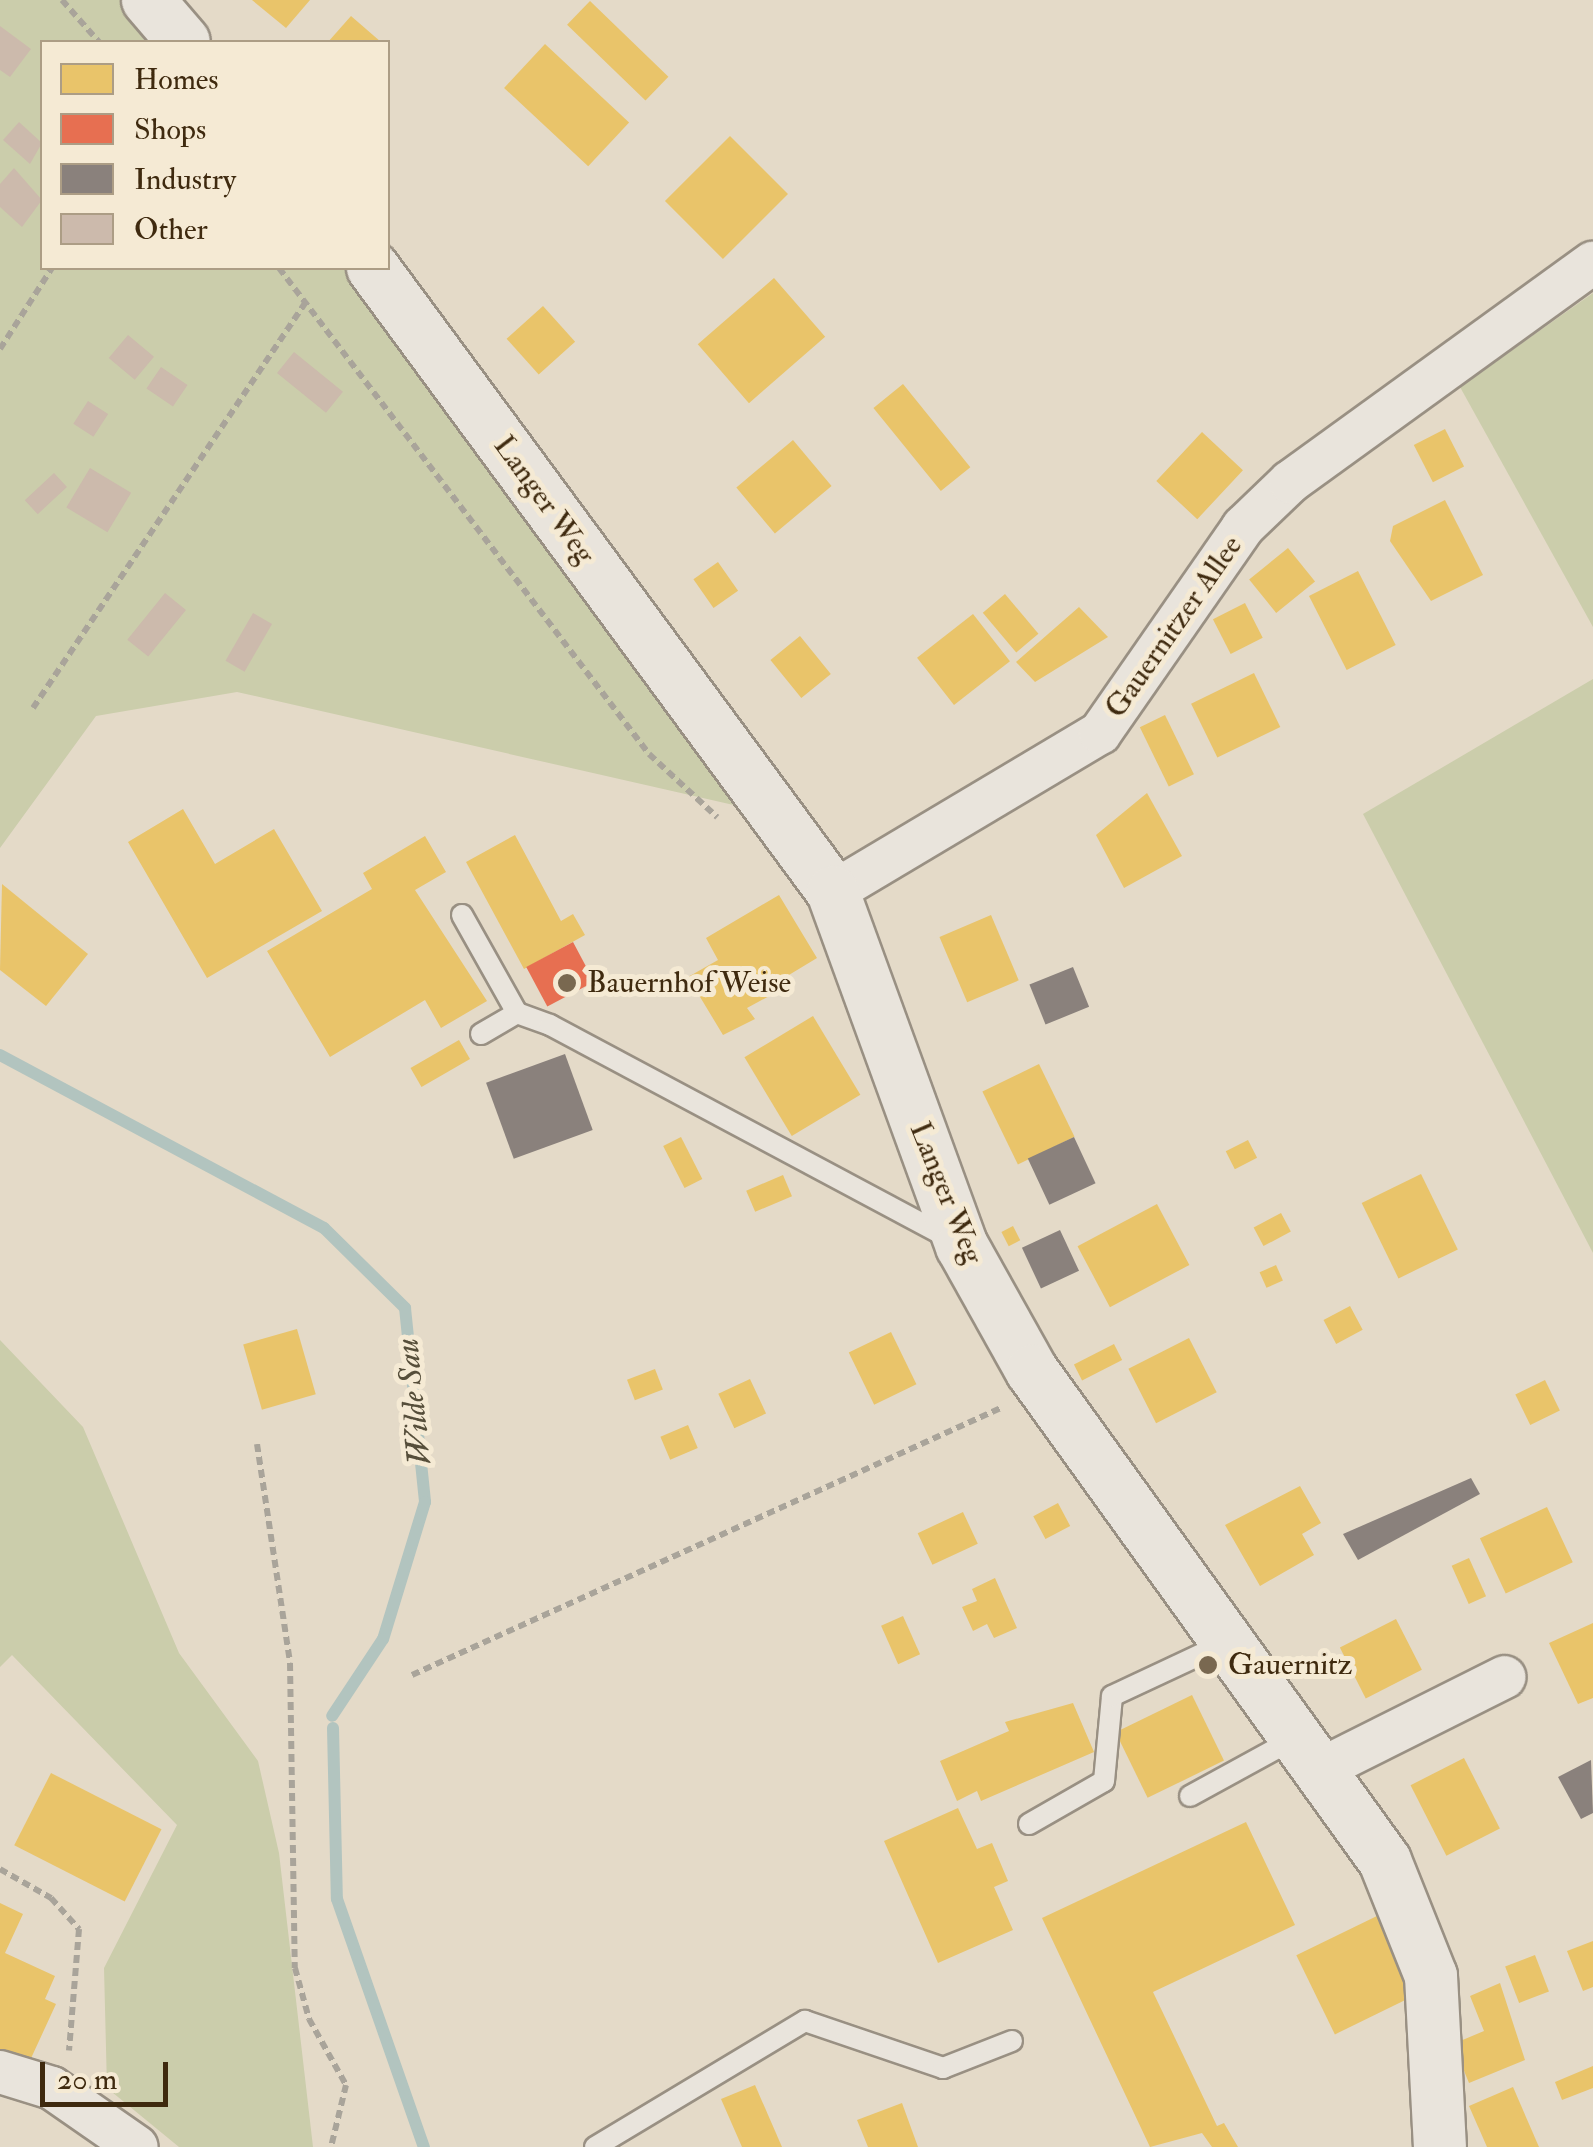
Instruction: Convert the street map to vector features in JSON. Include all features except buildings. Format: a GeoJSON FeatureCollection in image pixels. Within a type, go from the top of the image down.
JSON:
{"type":"FeatureCollection","features":[{"type":"Feature","properties":{"kind":"street"},"geometry":{"type":"LineString","coordinates":[[148,0],[182,40]]}},
{"type":"Feature","properties":{"kind":"street","name":"Gauernitzer Allee"},"geometry":{"type":"LineString","coordinates":[[833,892],[1100,734],[1255,516],[1593,263]]}},
{"type":"Feature","properties":{"kind":"street","name":"Langer Weg"},"geometry":{"type":"LineString","coordinates":[[374,270],[833,892],[962,1246],[1043,1389],[1222,1644],[1310,1752],[1385,1861],[1422,1946],[1435,2014],[1440,2147]]}},
{"type":"Feature","properties":{"kind":"street"},"geometry":{"type":"LineString","coordinates":[[1310,1752],[1506,1677]]}},
{"type":"Feature","properties":{"kind":"street"},"geometry":{"type":"LineString","coordinates":[[0,2072],[52,2088],[138,2147]]}},
{"type":"Feature","properties":{"kind":"lane"},"geometry":{"type":"LineString","coordinates":[[462,916],[516,1013],[962,1246]]}},
{"type":"Feature","properties":{"kind":"lane"},"geometry":{"type":"LineString","coordinates":[[481,1034],[516,1013]]}},
{"type":"Feature","properties":{"kind":"lane"},"geometry":{"type":"LineString","coordinates":[[1029,1824],[1104,1781],[1112,1696],[1222,1644]]}},
{"type":"Feature","properties":{"kind":"lane"},"geometry":{"type":"LineString","coordinates":[[1190,1796],[1310,1752]]}},
{"type":"Feature","properties":{"kind":"lane"},"geometry":{"type":"LineString","coordinates":[[594,2147],[805,2021],[943,2068],[1012,2041]]}},
{"type":"Feature","properties":{"kind":"path"},"geometry":{"type":"LineString","coordinates":[[62,0],[96,40]]}},
{"type":"Feature","properties":{"kind":"path"},"geometry":{"type":"LineString","coordinates":[[0,350],[51,270]]}},
{"type":"Feature","properties":{"kind":"path"},"geometry":{"type":"LineString","coordinates":[[282,270],[649,754],[705,812],[791,830]]}},
{"type":"Feature","properties":{"kind":"path"},"geometry":{"type":"LineString","coordinates":[[33,708],[306,301]]}},
{"type":"Feature","properties":{"kind":"path"},"geometry":{"type":"LineString","coordinates":[[412,1675],[1043,1389]]}},
{"type":"Feature","properties":{"kind":"path"},"geometry":{"type":"LineString","coordinates":[[257,1444],[290,1662],[295,1968],[310,2018],[346,2085],[331,2147]]}},
{"type":"Feature","properties":{"kind":"path"},"geometry":{"type":"LineString","coordinates":[[0,1869],[51,1898],[79,1929],[68,2054],[52,2088]]}},
{"type":"Feature","properties":{"kind":"green space"},"geometry":{"type":"Polygon","coordinates":[[[0,0],[123,0],[156,40],[40,40],[40,270],[349,270],[441,380],[738,806],[237,692],[96,716],[0,848],[0,0]]]}},
{"type":"Feature","properties":{"kind":"green space"},"geometry":{"type":"Polygon","coordinates":[[[1593,293],[1593,627],[1460,387],[1593,293]]]}},
{"type":"Feature","properties":{"kind":"green space"},"geometry":{"type":"Polygon","coordinates":[[[1593,679],[1593,1253],[1363,814],[1593,679]]]}},
{"type":"Feature","properties":{"kind":"green space"},"geometry":{"type":"Polygon","coordinates":[[[0,1340],[83,1427],[179,1653],[258,1761],[279,1853],[313,2147],[179,2147],[107,2088],[104,1968],[177,1825],[12,1655],[0,1667],[0,1340]]]}},
{"type":"Feature","properties":{"kind":"waterway","name":"Wilde Sau"},"geometry":{"type":"LineString","coordinates":[[0,1055],[324,1228],[405,1308],[425,1502],[383,1639],[332,1716]]}},
{"type":"Feature","properties":{"kind":"waterway","name":"Wilde Sau"},"geometry":{"type":"LineString","coordinates":[[333,1728],[337,1899],[424,2147]]}},
{"type":"Feature","properties":{"kind":"place","name":"Bauernhof Weise"},"geometry":{"type":"Point","coordinates":[567,983]}},
{"type":"Feature","properties":{"kind":"place","name":"Gauernitz"},"geometry":{"type":"Point","coordinates":[1208,1665]}}]}
